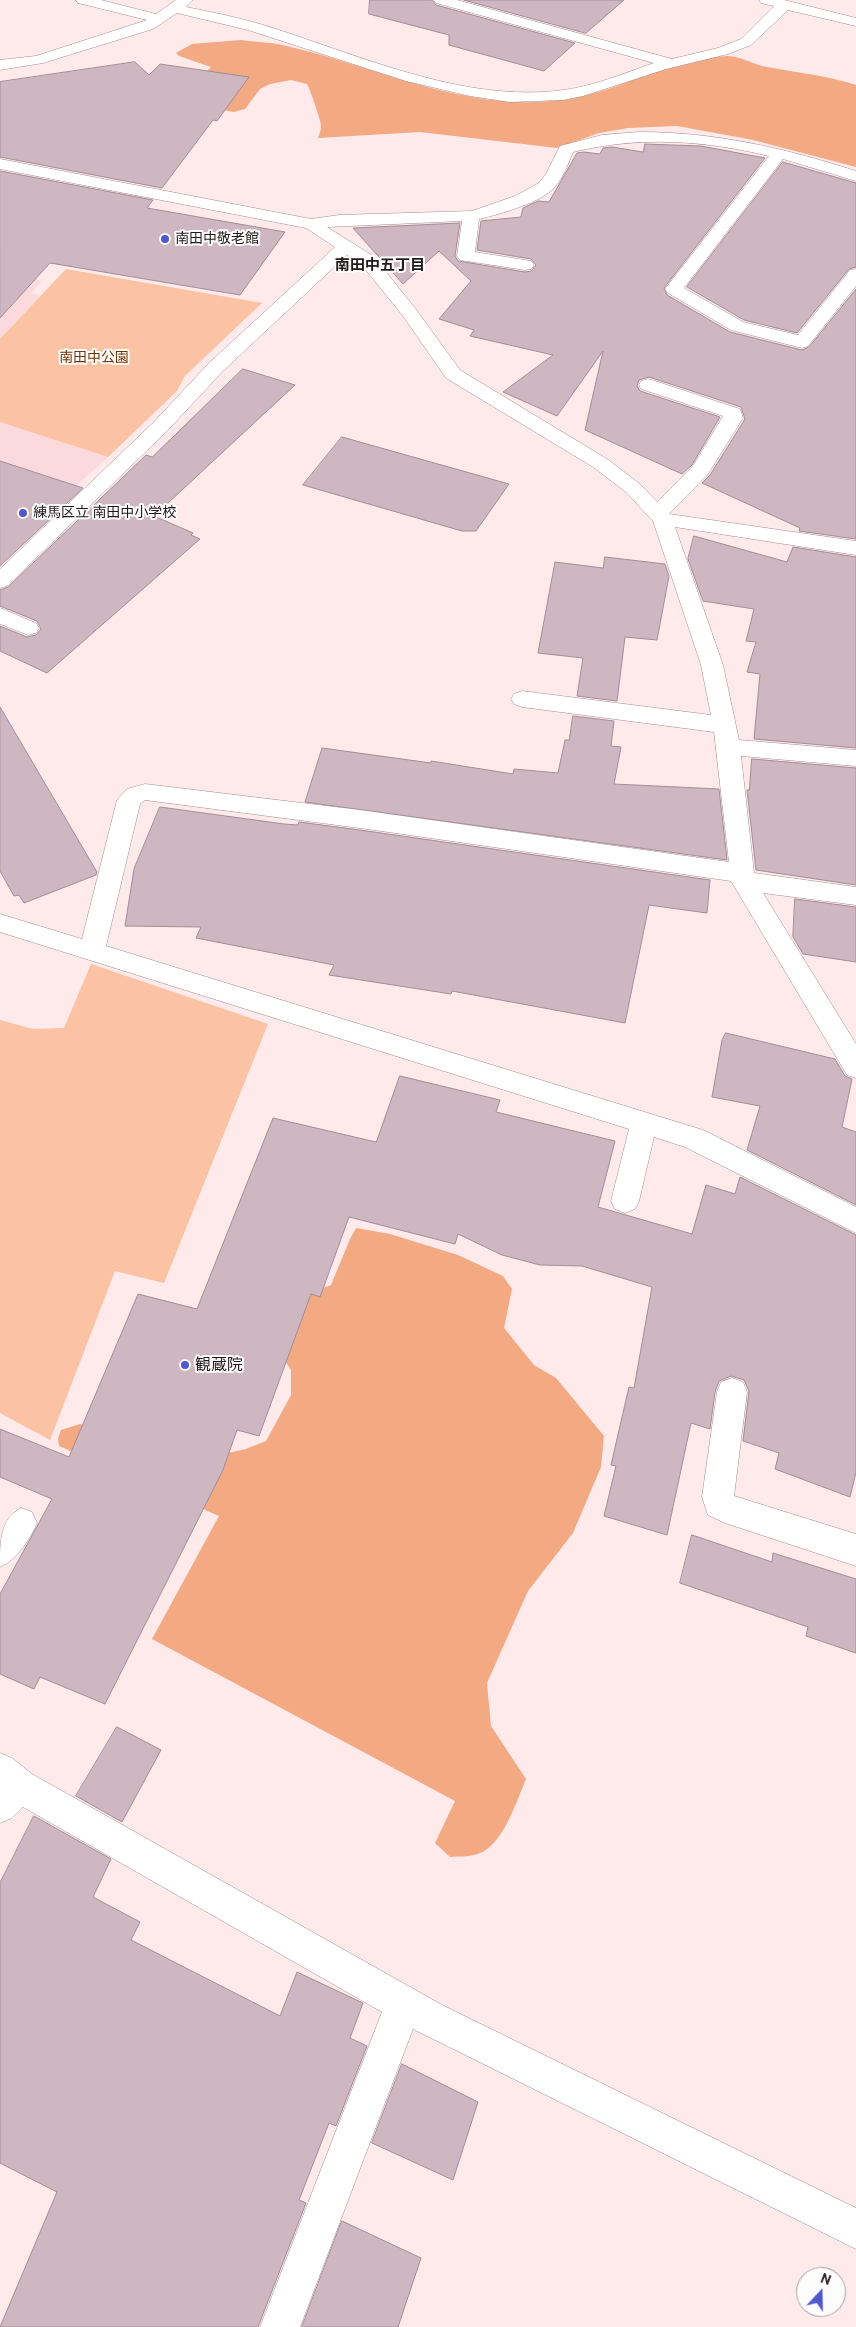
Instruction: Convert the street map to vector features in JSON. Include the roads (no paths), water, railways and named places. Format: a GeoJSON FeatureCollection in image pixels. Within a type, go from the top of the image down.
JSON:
{"type":"FeatureCollection","features":[{"type":"Feature","properties":{"kind":"street"},"geometry":{"type":"LineString","coordinates":[[83,0],[160,19]]}},
{"type":"Feature","properties":{"kind":"street"},"geometry":{"type":"LineString","coordinates":[[441,0],[673,63]]}},
{"type":"Feature","properties":{"kind":"street"},"geometry":{"type":"LineString","coordinates":[[764,0],[856,22]]}},
{"type":"Feature","properties":{"kind":"street"},"geometry":{"type":"LineString","coordinates":[[0,64],[38,60],[148,26],[180,4],[358,59],[411,78],[470,92],[510,97],[564,95],[583,91],[673,63],[723,51],[746,42],[784,5]]}},
{"type":"Feature","properties":{"kind":"street"},"geometry":{"type":"LineString","coordinates":[[0,164],[311,224],[338,220],[471,216],[489,212],[545,187],[558,168],[566,149],[584,143],[629,136],[671,136],[780,152],[856,176]]}},
{"type":"Feature","properties":{"kind":"street"},"geometry":{"type":"LineString","coordinates":[[780,152],[674,288],[737,326],[802,342],[856,274]]}},
{"type":"Feature","properties":{"kind":"street"},"geometry":{"type":"LineString","coordinates":[[471,216],[466,256],[525,265]]}},
{"type":"Feature","properties":{"kind":"street"},"geometry":{"type":"LineString","coordinates":[[311,224],[367,260],[409,312],[453,374],[483,394],[600,463],[633,488],[660,516],[712,665],[729,747],[741,877],[856,1067]]}},
{"type":"Feature","properties":{"kind":"street"},"geometry":{"type":"LineString","coordinates":[[0,581],[160,427],[216,366],[347,246]]}},
{"type":"Feature","properties":{"kind":"street"},"geometry":{"type":"LineString","coordinates":[[648,385],[733,413],[733,418],[701,470],[660,516]]}},
{"type":"Feature","properties":{"kind":"street"},"geometry":{"type":"LineString","coordinates":[[660,516],[856,548]]}},
{"type":"Feature","properties":{"kind":"street"},"geometry":{"type":"LineString","coordinates":[[0,615],[28,628]]}},
{"type":"Feature","properties":{"kind":"street"},"geometry":{"type":"LineString","coordinates":[[522,699],[724,725]]}},
{"type":"Feature","properties":{"kind":"street"},"geometry":{"type":"LineString","coordinates":[[729,747],[856,758]]}},
{"type":"Feature","properties":{"kind":"street"},"geometry":{"type":"LineString","coordinates":[[92,951],[129,800],[135,795],[145,792],[360,819],[856,896]]}},
{"type":"Feature","properties":{"kind":"street"},"geometry":{"type":"LineString","coordinates":[[0,923],[693,1138],[856,1221]]}},
{"type":"Feature","properties":{"kind":"street"},"geometry":{"type":"LineString","coordinates":[[625,1201],[644,1123]]}},
{"type":"Feature","properties":{"kind":"street"},"geometry":{"type":"LineString","coordinates":[[732,1392],[718,1497],[719,1504],[725,1508],[856,1550]]}},
{"type":"Feature","properties":{"kind":"street"},"geometry":{"type":"LineString","coordinates":[[0,1550],[21,1523]]}},
{"type":"Feature","properties":{"kind":"street"},"geometry":{"type":"LineString","coordinates":[[7,1787],[404,2004],[856,2228]]}},
{"type":"Feature","properties":{"kind":"street"},"geometry":{"type":"LineString","coordinates":[[280,2327],[404,2004]]}},
{"type":"Feature","properties":{"kind":"place","name":"南田中敬老館"},"geometry":{"type":"Point","coordinates":[165,239]}},
{"type":"Feature","properties":{"kind":"place","name":"練馬区立 南田中小学校"},"geometry":{"type":"Point","coordinates":[23,513]}},
{"type":"Feature","properties":{"kind":"place","name":"観蔵院"},"geometry":{"type":"Point","coordinates":[185,1365]}},
{"type":"Feature","properties":{"kind":"district","name":"南田中五丁目"},"geometry":{"type":"Point","coordinates":[380,266]}},
{"type":"Feature","properties":{"kind":"park label","name":"南田中公園"},"geometry":{"type":"Point","coordinates":[94,358]}}]}
